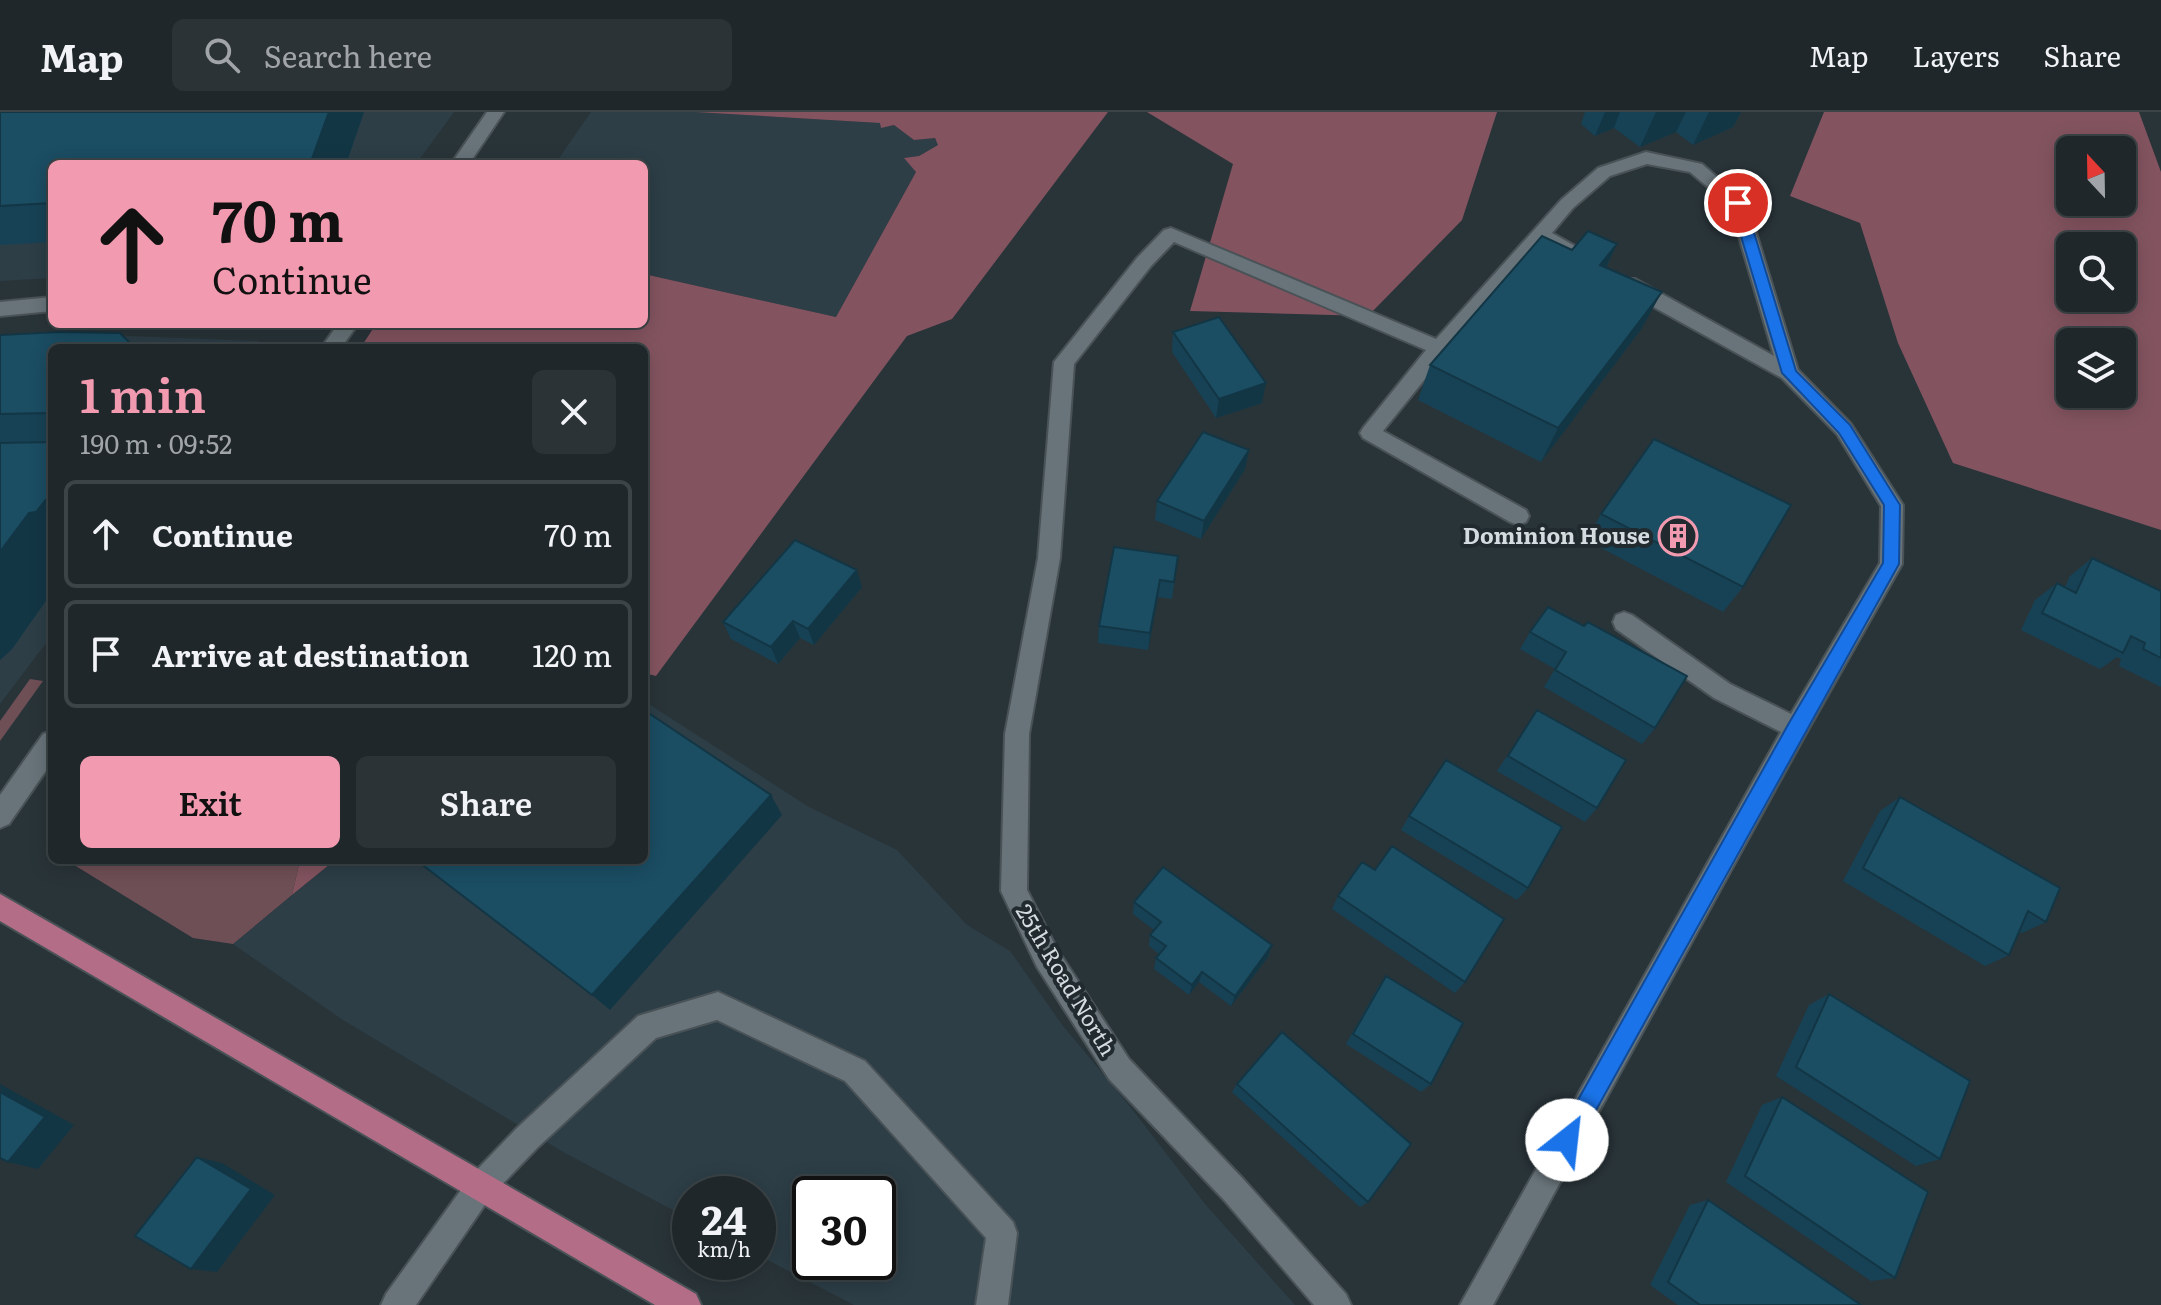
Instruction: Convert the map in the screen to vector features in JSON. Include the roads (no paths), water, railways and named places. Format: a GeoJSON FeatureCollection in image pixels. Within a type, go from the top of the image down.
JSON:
{"type":"FeatureCollection","features":[{"type":"Feature","properties":{"kind":"main road"},"geometry":{"type":"LineString","coordinates":[[0,907],[481,1186],[652,1297],[685,1305]]}},
{"type":"Feature","properties":{"kind":"street"},"geometry":{"type":"LineString","coordinates":[[463,160],[496,112]]}},
{"type":"Feature","properties":{"kind":"street"},"geometry":{"type":"LineString","coordinates":[[1518,516],[1370,433],[1439,348],[1540,234],[1567,204],[1604,172],[1646,158],[1696,168],[1738,203],[1789,373]]}},
{"type":"Feature","properties":{"kind":"street","name":"25th Road North"},"geometry":{"type":"LineString","coordinates":[[1335,1305],[1234,1190],[1119,1069],[1047,958],[1014,891],[1017,734],[1049,558],[1064,362],[1144,262],[1171,234],[1439,348]]}},
{"type":"Feature","properties":{"kind":"street"},"geometry":{"type":"LineString","coordinates":[[1540,234],[1588,262]]}},
{"type":"Feature","properties":{"kind":"street"},"geometry":{"type":"LineString","coordinates":[[1476,1305],[1796,728],[1891,564],[1892,505],[1844,429],[1789,373],[1612,275]]}},
{"type":"Feature","properties":{"kind":"street"},"geometry":{"type":"LineString","coordinates":[[0,309],[48,304]]}},
{"type":"Feature","properties":{"kind":"street"},"geometry":{"type":"LineString","coordinates":[[1624,622],[1722,691],[1796,728]]}},
{"type":"Feature","properties":{"kind":"street"},"geometry":{"type":"LineString","coordinates":[[0,816],[48,748]]}},
{"type":"Feature","properties":{"kind":"street"},"geometry":{"type":"LineString","coordinates":[[397,1305],[481,1186],[527,1138],[648,1026],[718,1006],[855,1071],[1002,1233],[992,1305]]}},
{"type":"Feature","properties":{"kind":"place","name":"Dominion House"},"geometry":{"type":"Point","coordinates":[1678,536]}}]}
